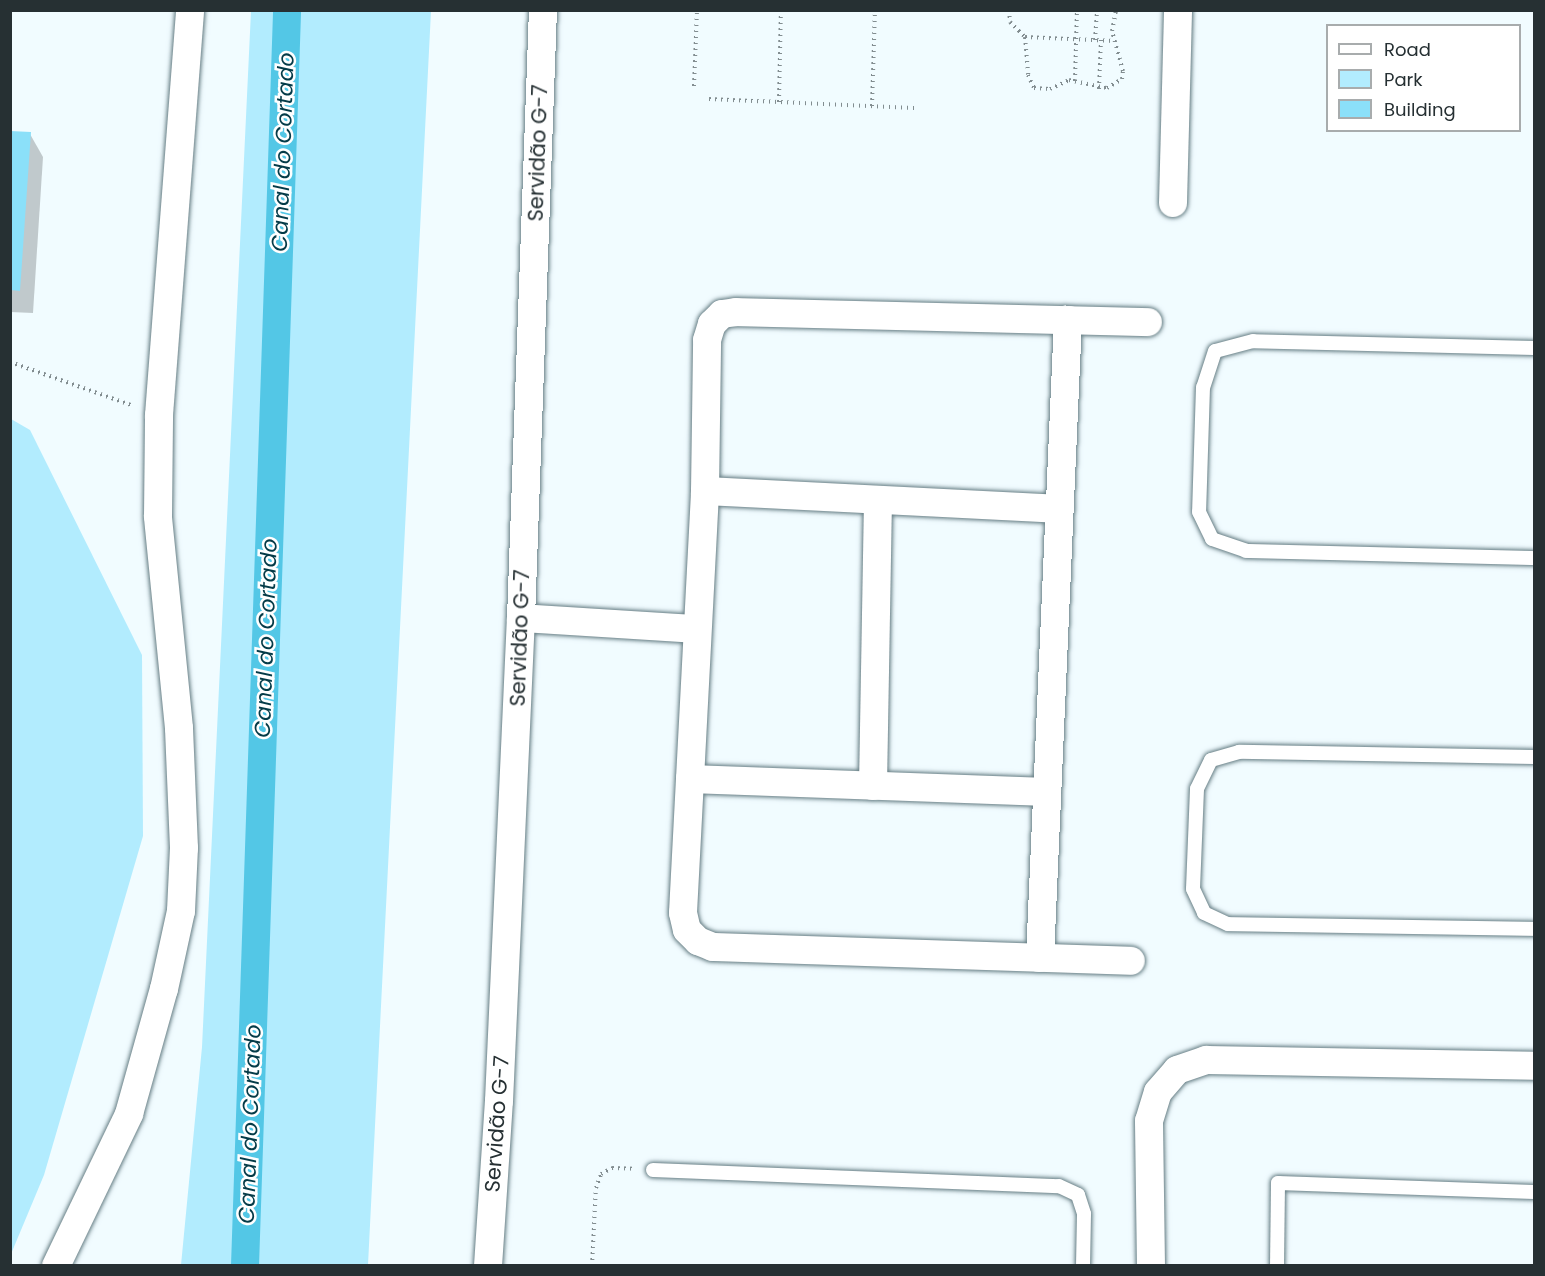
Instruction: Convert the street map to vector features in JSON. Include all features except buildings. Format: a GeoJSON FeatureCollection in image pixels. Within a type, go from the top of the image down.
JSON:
{"type":"FeatureCollection","features":[{"type":"Feature","properties":{"kind":"street"},"geometry":{"type":"LineString","coordinates":[[56,1266],[129,1114],[164,989],[181,911],[184,848],[180,764],[158,516],[159,415],[190,10]]}},
{"type":"Feature","properties":{"kind":"street","name":"Servidão G-7"},"geometry":{"type":"LineString","coordinates":[[488,1266],[500,1101],[521,618],[543,10]]}},
{"type":"Feature","properties":{"kind":"street"},"geometry":{"type":"LineString","coordinates":[[1173,203],[1178,10]]}},
{"type":"Feature","properties":{"kind":"street"},"geometry":{"type":"LineString","coordinates":[[1131,961],[713,947],[698,942],[687,930],[683,913],[696,629],[705,491],[707,340],[712,324],[722,315],[736,312],[1148,322]]}},
{"type":"Feature","properties":{"kind":"street"},"geometry":{"type":"LineString","coordinates":[[1040,958],[1068,320]]}},
{"type":"Feature","properties":{"kind":"street"},"geometry":{"type":"LineString","coordinates":[[705,491],[878,503],[1058,509]]}},
{"type":"Feature","properties":{"kind":"street"},"geometry":{"type":"LineString","coordinates":[[873,786],[878,503]]}},
{"type":"Feature","properties":{"kind":"street"},"geometry":{"type":"LineString","coordinates":[[521,618],[696,629]]}},
{"type":"Feature","properties":{"kind":"street"},"geometry":{"type":"LineString","coordinates":[[690,779],[1047,792]]}},
{"type":"Feature","properties":{"kind":"street"},"geometry":{"type":"LineString","coordinates":[[1151,1266],[1149,1121],[1158,1092],[1177,1070],[1206,1060],[1534,1066]]}},
{"type":"Feature","properties":{"kind":"lane"},"geometry":{"type":"LineString","coordinates":[[1534,348],[1253,341],[1215,351],[1203,387],[1199,512],[1212,539],[1246,551],[1534,558]]}},
{"type":"Feature","properties":{"kind":"lane"},"geometry":{"type":"LineString","coordinates":[[1534,757],[1239,752],[1211,760],[1197,789],[1193,890],[1204,914],[1228,924],[1534,929]]}},
{"type":"Feature","properties":{"kind":"lane"},"geometry":{"type":"LineString","coordinates":[[653,1170],[1059,1186],[1077,1195],[1084,1215],[1083,1266]]}},
{"type":"Feature","properties":{"kind":"lane"},"geometry":{"type":"LineString","coordinates":[[1277,1266],[1278,1183],[1534,1192]]}},
{"type":"Feature","properties":{"kind":"path"},"geometry":{"type":"LineString","coordinates":[[694,86],[697,10]]}},
{"type":"Feature","properties":{"kind":"path"},"geometry":{"type":"LineString","coordinates":[[779,102],[781,10]]}},
{"type":"Feature","properties":{"kind":"path"},"geometry":{"type":"LineString","coordinates":[[872,106],[875,10]]}},
{"type":"Feature","properties":{"kind":"path"},"geometry":{"type":"LineString","coordinates":[[1009,10],[1010,22],[1025,37],[1028,75],[1034,88],[1050,89],[1075,81],[1099,89],[1122,79],[1121,57],[1114,41],[1116,10]]}},
{"type":"Feature","properties":{"kind":"path"},"geometry":{"type":"LineString","coordinates":[[1075,81],[1077,10]]}},
{"type":"Feature","properties":{"kind":"path"},"geometry":{"type":"LineString","coordinates":[[1095,40],[1097,10]]}},
{"type":"Feature","properties":{"kind":"path"},"geometry":{"type":"LineString","coordinates":[[1025,37],[1114,41]]}},
{"type":"Feature","properties":{"kind":"path"},"geometry":{"type":"LineString","coordinates":[[1099,89],[1101,40]]}},
{"type":"Feature","properties":{"kind":"path"},"geometry":{"type":"LineString","coordinates":[[709,99],[919,108]]}},
{"type":"Feature","properties":{"kind":"path"},"geometry":{"type":"LineString","coordinates":[[10,362],[159,415]]}},
{"type":"Feature","properties":{"kind":"path"},"geometry":{"type":"LineString","coordinates":[[592,1266],[596,1188],[601,1174],[612,1167],[653,1170]]}},
{"type":"Feature","properties":{"kind":"green space"},"geometry":{"type":"Polygon","coordinates":[[[251,11],[431,11],[368,1265],[181,1265],[202,1047],[251,11]]]}},
{"type":"Feature","properties":{"kind":"green space"},"geometry":{"type":"Polygon","coordinates":[[[11,419],[30,430],[142,655],[143,836],[44,1175],[11,1254],[11,419]]]}},
{"type":"Feature","properties":{"kind":"waterway","name":"Canal do Cortado"},"geometry":{"type":"LineString","coordinates":[[245,1266],[287,10]]}}]}
